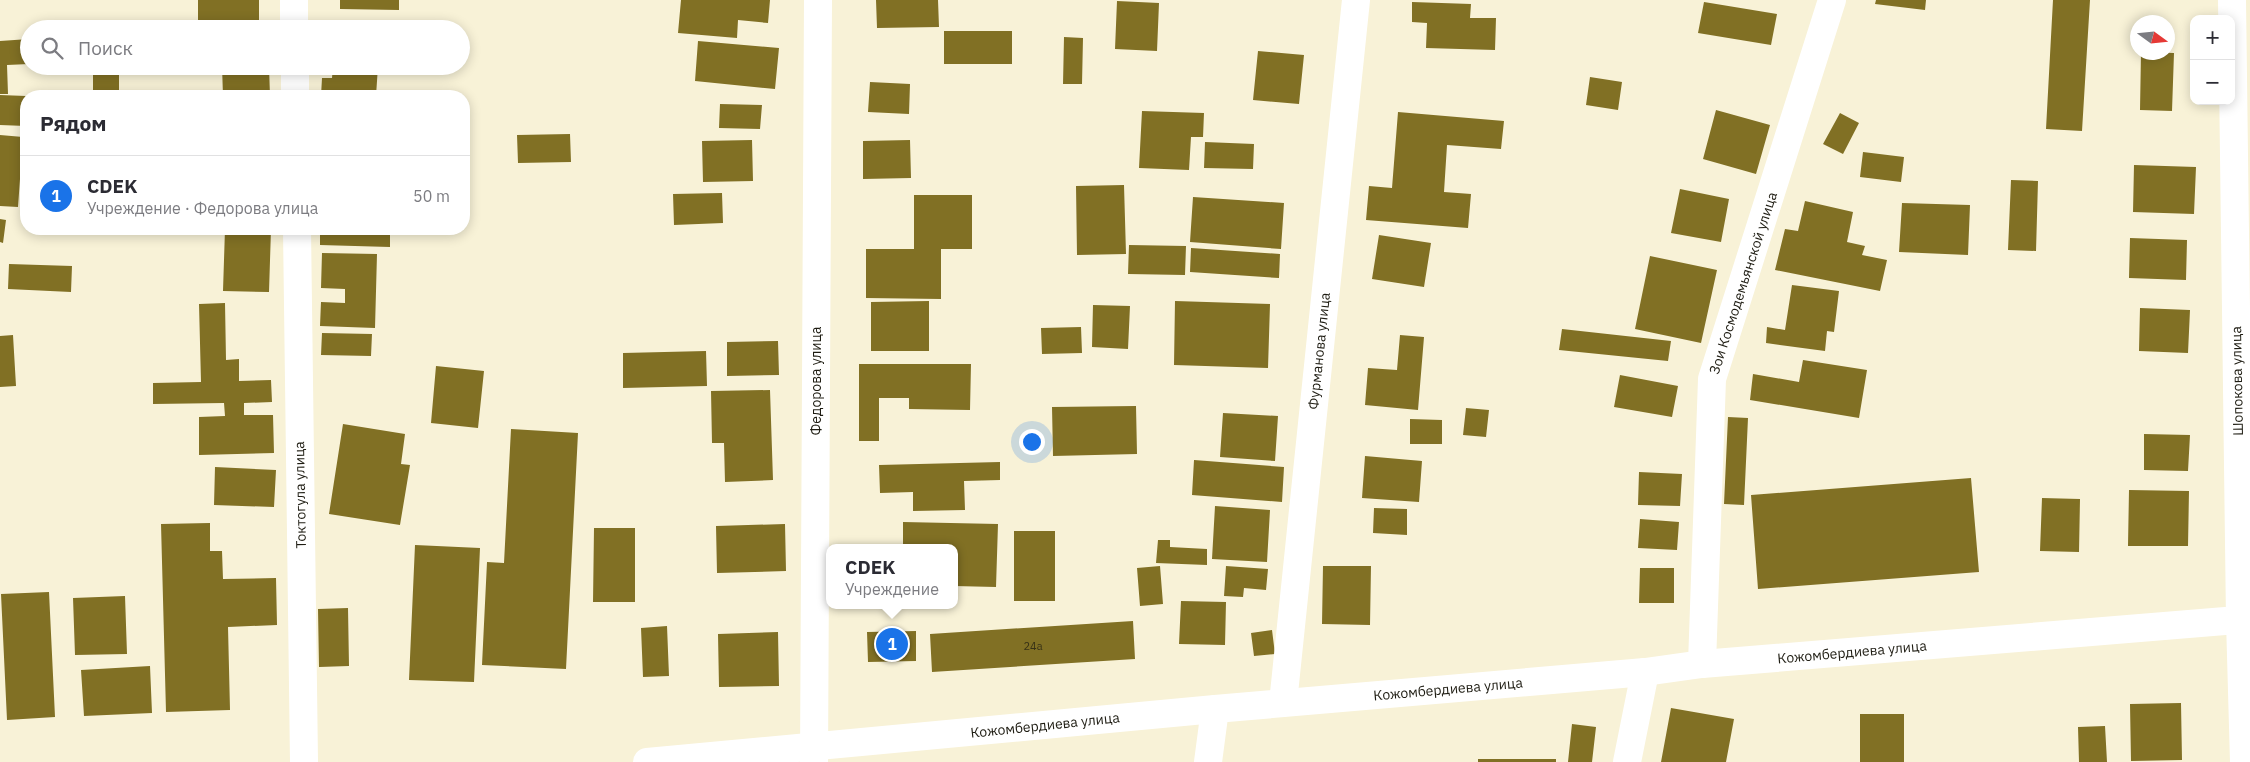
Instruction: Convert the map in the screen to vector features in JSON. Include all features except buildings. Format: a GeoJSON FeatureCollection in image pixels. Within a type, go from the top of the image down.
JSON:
{"type":"FeatureCollection","features":[{"type":"Feature","properties":{"kind":"street"},"geometry":{"type":"LineString","coordinates":[[294,0],[294,20]]}},
{"type":"Feature","properties":{"kind":"street","name":"Федорова улица"},"geometry":{"type":"LineString","coordinates":[[814,755],[818,0]]}},
{"type":"Feature","properties":{"kind":"street","name":"Фурманова улица"},"geometry":{"type":"LineString","coordinates":[[1283,703],[1356,0]]}},
{"type":"Feature","properties":{"kind":"street","name":"Зои Космодемьянской улица"},"geometry":{"type":"LineString","coordinates":[[1702,664],[1712,379],[1832,0]]}},
{"type":"Feature","properties":{"kind":"street","name":"Шопокова улица"},"geometry":{"type":"LineString","coordinates":[[2232,0],[2245,619],[2244,762]]}},
{"type":"Feature","properties":{"kind":"street"},"geometry":{"type":"LineString","coordinates":[[295,75],[295,90]]}},
{"type":"Feature","properties":{"kind":"street","name":"Токтогула улица"},"geometry":{"type":"LineString","coordinates":[[297,235],[304,762]]}},
{"type":"Feature","properties":{"kind":"street","name":"Кожомбердиева улица"},"geometry":{"type":"LineString","coordinates":[[647,762],[814,755],[1215,709],[1646,672],[1702,664],[2245,619]]}},
{"type":"Feature","properties":{"kind":"street"},"geometry":{"type":"LineString","coordinates":[[1627,762],[1646,672]]}},
{"type":"Feature","properties":{"kind":"street"},"geometry":{"type":"LineString","coordinates":[[1208,762],[1215,709]]}},
{"type":"Feature","properties":{"kind":"place","name":"CDEK"},"geometry":{"type":"Point","coordinates":[892,644]}}]}
